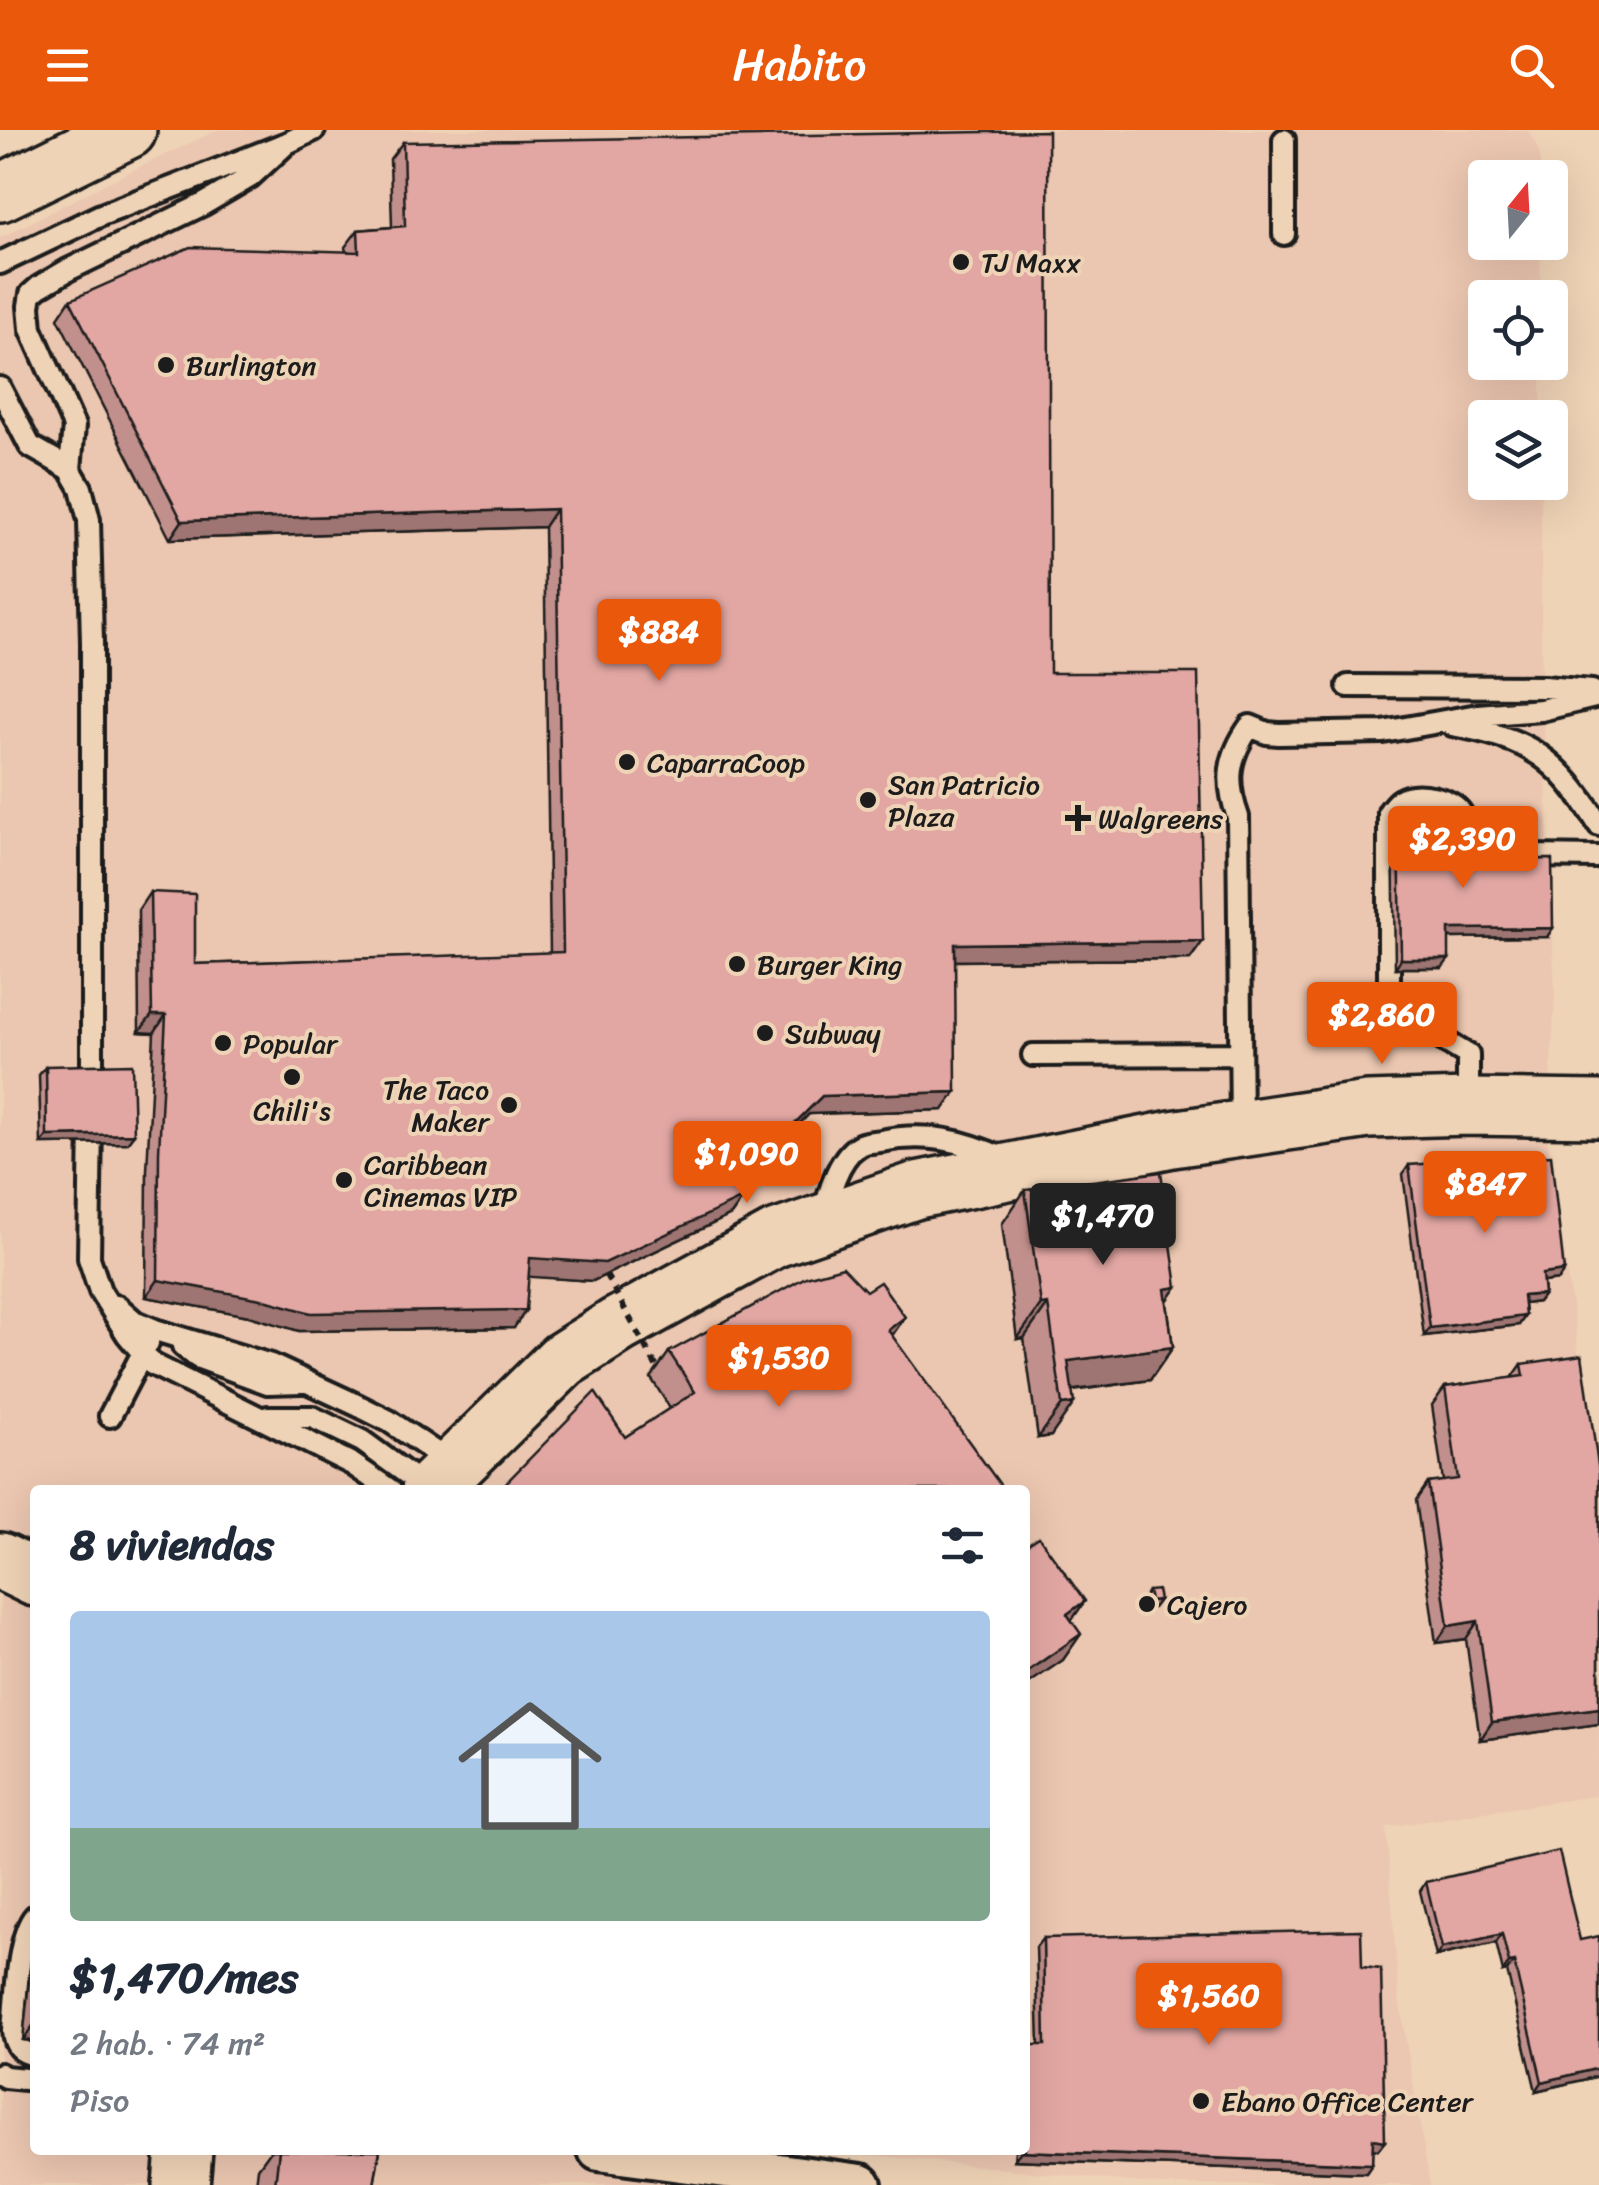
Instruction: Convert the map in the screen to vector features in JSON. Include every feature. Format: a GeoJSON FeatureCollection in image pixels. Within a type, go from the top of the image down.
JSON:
{"type":"FeatureCollection","features":[{"type":"Feature","properties":{"kind":"street"},"geometry":{"type":"LineString","coordinates":[[0,193],[128,130]]}},
{"type":"Feature","properties":{"kind":"street"},"geometry":{"type":"LineString","coordinates":[[438,1482],[563,1360],[618,1325],[775,1239],[917,1190],[1172,1139],[1368,1110],[1599,1109]]}},
{"type":"Feature","properties":{"kind":"street"},"geometry":{"type":"LineString","coordinates":[[0,1560],[30,1575]]}},
{"type":"Feature","properties":{"kind":"street"},"geometry":{"type":"LineString","coordinates":[[180,2185],[183,2155]]}},
{"type":"Feature","properties":{"kind":"street"},"geometry":{"type":"LineString","coordinates":[[638,2155],[847,2183]]}},
{"type":"Feature","properties":{"kind":"lane"},"geometry":{"type":"LineString","coordinates":[[0,262],[101,215],[314,130]]}},
{"type":"Feature","properties":{"kind":"lane"},"geometry":{"type":"LineString","coordinates":[[1284,140],[1284,234]]}},
{"type":"Feature","properties":{"kind":"lane"},"geometry":{"type":"LineString","coordinates":[[70,468],[74,426],[30,329],[31,294],[68,270],[235,186],[287,143]]}},
{"type":"Feature","properties":{"kind":"lane"},"geometry":{"type":"LineString","coordinates":[[0,388],[30,446],[70,468],[81,488],[89,520],[93,750],[90,1258],[100,1292],[152,1364],[352,1464],[383,1485]]}},
{"type":"Feature","properties":{"kind":"lane"},"geometry":{"type":"LineString","coordinates":[[1348,686],[1544,687],[1599,694]]}},
{"type":"Feature","properties":{"kind":"lane"},"geometry":{"type":"LineString","coordinates":[[1241,1130],[1238,816],[1230,774],[1234,752],[1250,726],[1267,733],[1382,732],[1478,715],[1541,710],[1599,694]]}},
{"type":"Feature","properties":{"kind":"lane"},"geometry":{"type":"LineString","coordinates":[[1440,722],[1505,738],[1541,754],[1583,799],[1599,825]]}},
{"type":"Feature","properties":{"kind":"lane"},"geometry":{"type":"LineString","coordinates":[[1468,1107],[1468,1055],[1415,1022],[1389,993],[1389,812],[1398,800],[1411,796],[1450,803],[1461,813],[1465,826],[1466,855],[1599,858]]}},
{"type":"Feature","properties":{"kind":"lane"},"geometry":{"type":"LineString","coordinates":[[1033,1056],[1240,1054]]}},
{"type":"Feature","properties":{"kind":"lane"},"geometry":{"type":"LineString","coordinates":[[100,1292],[134,1321],[272,1365],[389,1421],[438,1482]]}},
{"type":"Feature","properties":{"kind":"lane"},"geometry":{"type":"LineString","coordinates":[[110,1416],[143,1353],[163,1333]]}},
{"type":"Feature","properties":{"kind":"lane"},"geometry":{"type":"LineString","coordinates":[[262,1417],[312,1417],[438,1482]]}},
{"type":"Feature","properties":{"kind":"lane"},"geometry":{"type":"LineString","coordinates":[[30,1921],[23,1941],[12,2030],[18,2049],[30,2053]]}},
{"type":"Feature","properties":{"kind":"lane"},"geometry":{"type":"LineString","coordinates":[[0,2074],[30,2079]]}},
{"type":"Feature","properties":{"kind":"path"},"geometry":{"type":"LineString","coordinates":[[606,1275],[660,1373]]}},
{"type":"Feature","properties":{"kind":"shaded area"},"geometry":{"type":"Polygon","coordinates":[[[218,130],[1527,130],[1540,160],[1468,160],[1468,260],[1540,260],[1541,280],[1468,280],[1468,380],[1541,380],[1541,400],[1468,400],[1468,500],[1541,500],[1541,656],[1555,995],[1547,1133],[1599,1495],[1599,1795],[1386,1827],[1399,2000],[1430,2185],[1162,2185],[870,2155],[1030,2155],[1030,1485],[30,1485],[30,2155],[765,2155],[749,2185],[0,2185],[0,238],[218,130]]]}},
{"type":"Feature","properties":{"kind":"building","name":"San Patricio Plaza"},"geometry":{"type":"Polygon","coordinates":[[[1048,131],[1050,673],[1198,673],[1203,941],[955,944],[956,1092],[822,1096],[749,1169],[743,1198],[605,1263],[530,1258],[526,1310],[311,1313],[261,1299],[158,1280],[166,1015],[152,1015],[150,892],[195,894],[195,964],[563,952],[556,509],[182,521],[70,300],[190,247],[359,252],[358,230],[405,226],[403,142],[1048,131]]]}},
{"type":"Feature","properties":{"kind":"building"},"geometry":{"type":"Polygon","coordinates":[[[1399,817],[1447,817],[1447,860],[1552,859],[1553,928],[1449,929],[1449,959],[1401,959],[1399,817]]]}},
{"type":"Feature","properties":{"kind":"building"},"geometry":{"type":"Polygon","coordinates":[[[132,1064],[134,1134],[47,1136],[46,1066],[132,1064]]]}},
{"type":"Feature","properties":{"kind":"building"},"geometry":{"type":"Polygon","coordinates":[[[1551,1155],[1564,1271],[1542,1274],[1544,1294],[1523,1296],[1525,1316],[1430,1328],[1409,1165],[1551,1155]]]}},
{"type":"Feature","properties":{"kind":"building"},"geometry":{"type":"Polygon","coordinates":[[[1161,1172],[1177,1287],[1165,1289],[1173,1347],[1068,1361],[1074,1403],[1062,1405],[1048,1304],[1041,1305],[1025,1190],[1161,1172]]]}},
{"type":"Feature","properties":{"kind":"building"},"geometry":{"type":"Polygon","coordinates":[[[843,1267],[866,1291],[880,1282],[905,1317],[888,1330],[1000,1485],[504,1485],[595,1392],[625,1437],[695,1392],[669,1352],[806,1277],[843,1267]]]}},
{"type":"Feature","properties":{"kind":"building"},"geometry":{"type":"Polygon","coordinates":[[[1582,1355],[1599,1472],[1599,1708],[1492,1722],[1478,1621],[1448,1626],[1428,1483],[1458,1479],[1445,1387],[1524,1376],[1522,1364],[1582,1355]]]}},
{"type":"Feature","properties":{"kind":"building"},"geometry":{"type":"Polygon","coordinates":[[[1039,1537],[1085,1601],[1067,1614],[1081,1634],[1030,1670],[1030,1543],[1039,1537]]]}},
{"type":"Feature","properties":{"kind":"building"},"geometry":{"type":"Polygon","coordinates":[[[1157,1590],[1159,1600],[1150,1601],[1148,1591],[1157,1590]]]}},
{"type":"Feature","properties":{"kind":"building"},"geometry":{"type":"Polygon","coordinates":[[[1559,1851],[1580,1940],[1599,1936],[1599,2068],[1542,2082],[1514,1962],[1509,1963],[1502,1934],[1442,1948],[1426,1882],[1559,1851]]]}},
{"type":"Feature","properties":{"kind":"building","name":"Ebano Office Center"},"geometry":{"type":"Polygon","coordinates":[[[1361,1930],[1362,1967],[1381,1969],[1385,2141],[1373,2139],[1372,2164],[1030,2151],[1030,2045],[1045,2045],[1043,1938],[1361,1930]]]}},
{"type":"Feature","properties":{"kind":"building"},"geometry":{"type":"Polygon","coordinates":[[[278,2155],[379,2155],[374,2185],[275,2185],[278,2155]]]}},
{"type":"Feature","properties":{"kind":"place","name":"TJ Maxx"},"geometry":{"type":"Point","coordinates":[961,262]}},
{"type":"Feature","properties":{"kind":"place","name":"Burlington"},"geometry":{"type":"Point","coordinates":[166,365]}},
{"type":"Feature","properties":{"kind":"place","name":"CaparraCoop"},"geometry":{"type":"Point","coordinates":[627,762]}},
{"type":"Feature","properties":{"kind":"place","name":"San Patricio Plaza"},"geometry":{"type":"Point","coordinates":[868,800]}},
{"type":"Feature","properties":{"kind":"place","name":"Walgreens"},"geometry":{"type":"Point","coordinates":[1078,818]}},
{"type":"Feature","properties":{"kind":"place","name":"Burger King"},"geometry":{"type":"Point","coordinates":[737,964]}},
{"type":"Feature","properties":{"kind":"place","name":"Subway"},"geometry":{"type":"Point","coordinates":[765,1033]}},
{"type":"Feature","properties":{"kind":"place","name":"Popular"},"geometry":{"type":"Point","coordinates":[223,1043]}},
{"type":"Feature","properties":{"kind":"place","name":"Chili's"},"geometry":{"type":"Point","coordinates":[292,1077]}},
{"type":"Feature","properties":{"kind":"place","name":"The Taco Maker"},"geometry":{"type":"Point","coordinates":[509,1105]}},
{"type":"Feature","properties":{"kind":"place","name":"Caribbean Cinemas VIP"},"geometry":{"type":"Point","coordinates":[344,1180]}},
{"type":"Feature","properties":{"kind":"place","name":"Cajero"},"geometry":{"type":"Point","coordinates":[1147,1604]}},
{"type":"Feature","properties":{"kind":"place","name":"Ebano Office Center"},"geometry":{"type":"Point","coordinates":[1201,2101]}}]}
